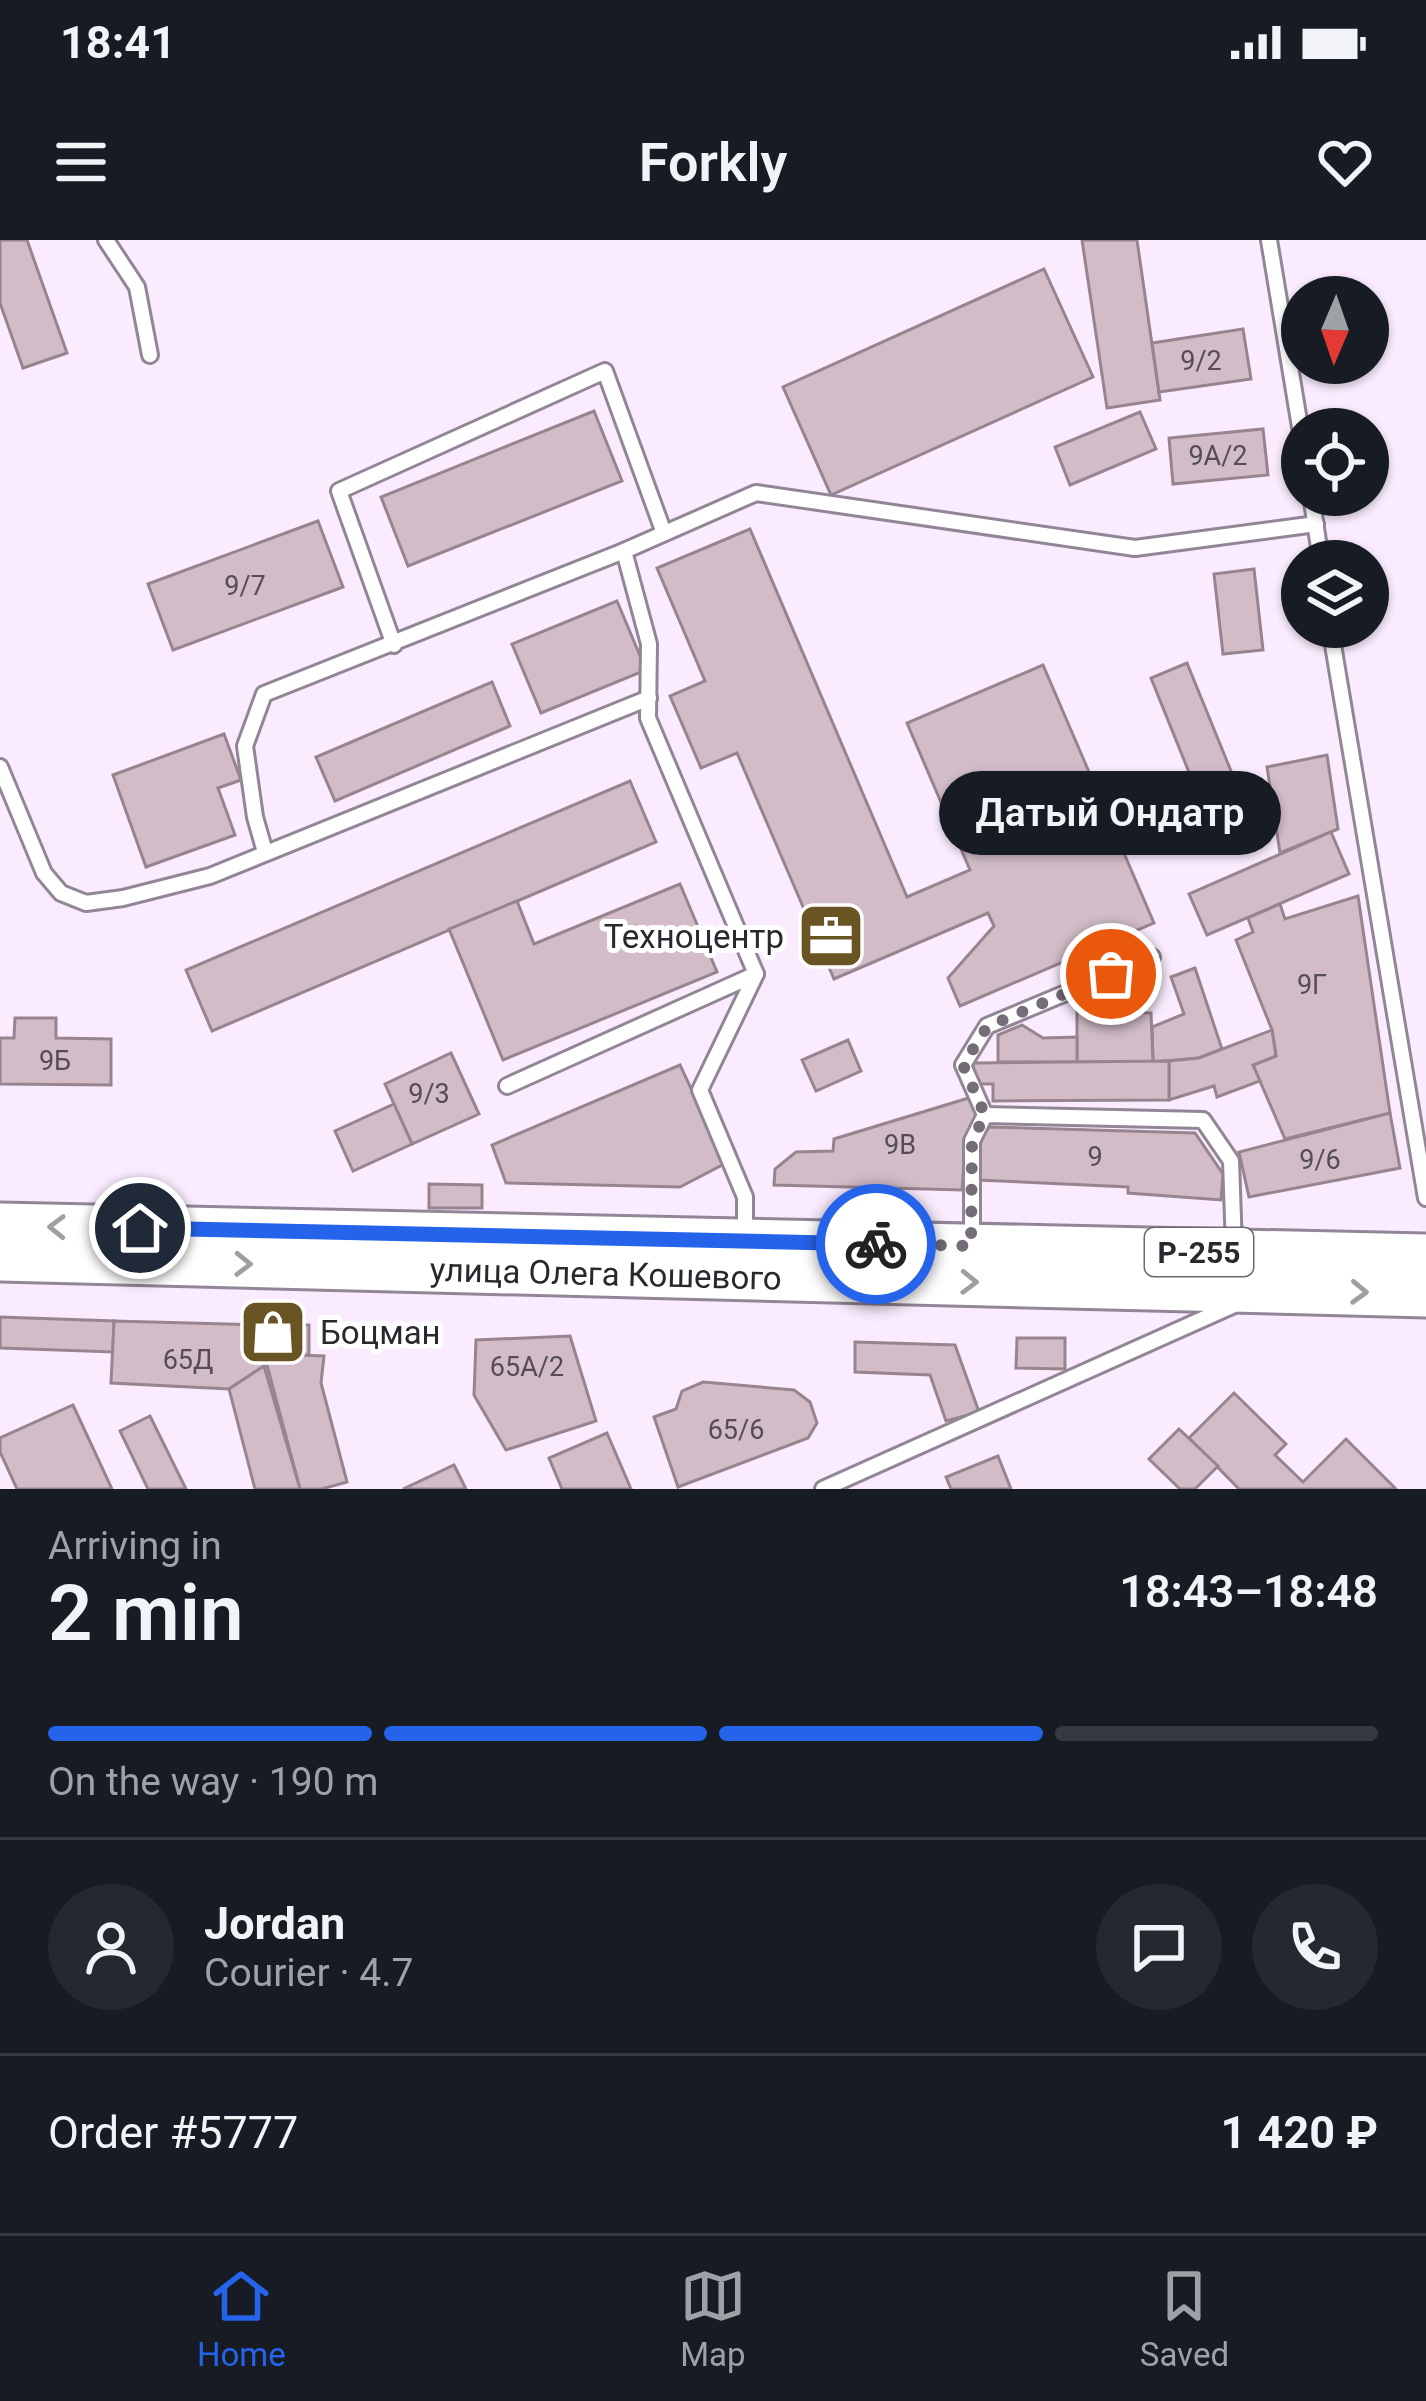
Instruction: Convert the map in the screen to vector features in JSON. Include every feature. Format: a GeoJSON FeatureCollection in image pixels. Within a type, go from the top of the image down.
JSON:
{"type":"FeatureCollection","features":[{"type":"Feature","properties":{"kind":"main road","name":"улица Олега Кошевого"},"geometry":{"type":"LineString","coordinates":[[0,1226],[971,1246]]}},
{"type":"Feature","properties":{"kind":"main road","name":"Р-255"},"geometry":{"type":"LineString","coordinates":[[971,1246],[1426,1257]]}},
{"type":"Feature","properties":{"kind":"main road","name":"улица Олега Кошевого"},"geometry":{"type":"LineString","coordinates":[[0,1258],[1426,1294]]}},
{"type":"Feature","properties":{"kind":"lane"},"geometry":{"type":"LineString","coordinates":[[106,240],[137,287],[150,355]]}},
{"type":"Feature","properties":{"kind":"lane"},"geometry":{"type":"LineString","coordinates":[[1269,240],[1297,408]]}},
{"type":"Feature","properties":{"kind":"lane"},"geometry":{"type":"LineString","coordinates":[[394,645],[339,491],[605,371],[664,533]]}},
{"type":"Feature","properties":{"kind":"lane"},"geometry":{"type":"LineString","coordinates":[[265,852],[245,746],[265,694],[624,551],[756,493],[1135,548],[1316,524]]}},
{"type":"Feature","properties":{"kind":"lane"},"geometry":{"type":"LineString","coordinates":[[1315,516],[1318,540]]}},
{"type":"Feature","properties":{"kind":"lane"},"geometry":{"type":"LineString","coordinates":[[624,551],[649,644],[648,718],[756,974],[700,1090],[746,1197],[745,1241]]}},
{"type":"Feature","properties":{"kind":"lane"},"geometry":{"type":"LineString","coordinates":[[1334,648],[1426,1198]]}},
{"type":"Feature","properties":{"kind":"lane"},"geometry":{"type":"LineString","coordinates":[[0,767],[44,873],[61,893],[86,903],[210,876],[650,698]]}},
{"type":"Feature","properties":{"kind":"lane"},"geometry":{"type":"LineString","coordinates":[[985,1115],[963,1065],[987,1027],[1152,957]]}},
{"type":"Feature","properties":{"kind":"lane"},"geometry":{"type":"LineString","coordinates":[[507,1086],[756,974]]}},
{"type":"Feature","properties":{"kind":"lane"},"geometry":{"type":"LineString","coordinates":[[971,1246],[972,1141],[985,1115]]}},
{"type":"Feature","properties":{"kind":"lane"},"geometry":{"type":"LineString","coordinates":[[985,1115],[1203,1120],[1231,1161],[1234,1252]]}},
{"type":"Feature","properties":{"kind":"lane"},"geometry":{"type":"LineString","coordinates":[[823,1489],[1271,1289]]}},
{"type":"Feature","properties":{"kind":"building"},"geometry":{"type":"Polygon","coordinates":[[[0,240],[27,240],[67,353],[23,368],[0,303],[0,240]]]}},
{"type":"Feature","properties":{"kind":"building"},"geometry":{"type":"Polygon","coordinates":[[[1082,240],[1137,240],[1160,400],[1107,408],[1082,240]]]}},
{"type":"Feature","properties":{"kind":"building"},"geometry":{"type":"Polygon","coordinates":[[[1044,269],[1093,377],[831,495],[783,387],[1044,269]]]}},
{"type":"Feature","properties":{"kind":"building"},"geometry":{"type":"Polygon","coordinates":[[[1243,329],[1251,379],[1159,392],[1152,343],[1243,329]]]}},
{"type":"Feature","properties":{"kind":"building"},"geometry":{"type":"Polygon","coordinates":[[[594,411],[622,481],[408,566],[381,497],[594,411]]]}},
{"type":"Feature","properties":{"kind":"building"},"geometry":{"type":"Polygon","coordinates":[[[1140,412],[1156,449],[1070,485],[1055,447],[1140,412]]]}},
{"type":"Feature","properties":{"kind":"building"},"geometry":{"type":"Polygon","coordinates":[[[1263,429],[1268,475],[1173,484],[1169,438],[1263,429]]]}},
{"type":"Feature","properties":{"kind":"building"},"geometry":{"type":"Polygon","coordinates":[[[318,521],[343,587],[173,650],[148,584],[318,521]]]}},
{"type":"Feature","properties":{"kind":"building"},"geometry":{"type":"Polygon","coordinates":[[[750,529],[907,897],[970,870],[907,723],[1043,665],[1154,923],[960,1006],[948,978],[994,926],[988,913],[834,979],[737,753],[701,768],[670,696],[705,681],[657,568],[750,529]]]}},
{"type":"Feature","properties":{"kind":"building"},"geometry":{"type":"Polygon","coordinates":[[[1254,569],[1263,650],[1223,654],[1214,574],[1254,569]]]}},
{"type":"Feature","properties":{"kind":"building"},"geometry":{"type":"Polygon","coordinates":[[[617,601],[646,670],[541,713],[512,644],[617,601]]]}},
{"type":"Feature","properties":{"kind":"building"},"geometry":{"type":"Polygon","coordinates":[[[1187,663],[1242,798],[1205,812],[1151,678],[1187,663]]]}},
{"type":"Feature","properties":{"kind":"building"},"geometry":{"type":"Polygon","coordinates":[[[492,682],[510,726],[335,801],[316,757],[492,682]]]}},
{"type":"Feature","properties":{"kind":"building"},"geometry":{"type":"Polygon","coordinates":[[[224,734],[241,780],[218,788],[235,835],[146,867],[113,775],[224,734]]]}},
{"type":"Feature","properties":{"kind":"building"},"geometry":{"type":"Polygon","coordinates":[[[1327,755],[1338,829],[1280,853],[1267,767],[1327,755]]]}},
{"type":"Feature","properties":{"kind":"building"},"geometry":{"type":"Polygon","coordinates":[[[630,781],[656,842],[212,1031],[186,970],[630,781]]]}},
{"type":"Feature","properties":{"kind":"building"},"geometry":{"type":"Polygon","coordinates":[[[1331,832],[1349,874],[1207,935],[1189,894],[1331,832]]]}},
{"type":"Feature","properties":{"kind":"building"},"geometry":{"type":"Polygon","coordinates":[[[680,884],[717,972],[503,1060],[449,929],[517,901],[534,944],[680,884]]]}},
{"type":"Feature","properties":{"kind":"building"},"geometry":{"type":"Polygon","coordinates":[[[1358,896],[1390,1113],[1285,1139],[1253,1065],[1276,1056],[1272,1030],[1236,940],[1253,932],[1248,918],[1280,904],[1285,919],[1358,896]]]}},
{"type":"Feature","properties":{"kind":"building"},"geometry":{"type":"Polygon","coordinates":[[[1195,968],[1222,1049],[1199,1058],[1153,1062],[1152,1027],[1184,1014],[1171,977],[1195,968]]]}},
{"type":"Feature","properties":{"kind":"building"},"geometry":{"type":"Polygon","coordinates":[[[1077,1012],[1151,1013],[1153,1062],[1077,1062],[1077,1012]]]}},
{"type":"Feature","properties":{"kind":"building"},"geometry":{"type":"Polygon","coordinates":[[[15,1018],[56,1018],[56,1038],[111,1039],[111,1085],[0,1084],[0,1038],[14,1038],[15,1018]]]}},
{"type":"Feature","properties":{"kind":"building"},"geometry":{"type":"Polygon","coordinates":[[[1022,1025],[1043,1038],[1077,1037],[1077,1062],[998,1062],[998,1035],[1022,1025]]]}},
{"type":"Feature","properties":{"kind":"building"},"geometry":{"type":"Polygon","coordinates":[[[1272,1030],[1276,1056],[1253,1065],[1260,1081],[1217,1097],[1214,1086],[1169,1100],[1169,1061],[1199,1058],[1272,1030]]]}},
{"type":"Feature","properties":{"kind":"building"},"geometry":{"type":"Polygon","coordinates":[[[848,1040],[861,1071],[816,1091],[802,1060],[848,1040]]]}},
{"type":"Feature","properties":{"kind":"building"},"geometry":{"type":"Polygon","coordinates":[[[451,1053],[479,1114],[412,1144],[385,1084],[451,1053]]]}},
{"type":"Feature","properties":{"kind":"building"},"geometry":{"type":"Polygon","coordinates":[[[1169,1061],[1169,1100],[993,1101],[993,1084],[973,1084],[973,1063],[1169,1061]]]}},
{"type":"Feature","properties":{"kind":"building"},"geometry":{"type":"Polygon","coordinates":[[[680,1065],[726,1163],[680,1187],[506,1183],[492,1145],[680,1065]]]}},
{"type":"Feature","properties":{"kind":"building"},"geometry":{"type":"Polygon","coordinates":[[[972,1097],[978,1118],[966,1136],[962,1190],[774,1185],[775,1169],[796,1152],[833,1151],[834,1139],[972,1097]]]}},
{"type":"Feature","properties":{"kind":"building"},"geometry":{"type":"Polygon","coordinates":[[[394,1104],[412,1144],[353,1171],[335,1131],[394,1104]]]}},
{"type":"Feature","properties":{"kind":"building"},"geometry":{"type":"Polygon","coordinates":[[[1390,1113],[1400,1168],[1249,1197],[1239,1152],[1390,1113]]]}},
{"type":"Feature","properties":{"kind":"building"},"geometry":{"type":"Polygon","coordinates":[[[989,1127],[1195,1133],[1223,1174],[1221,1200],[1128,1193],[1128,1187],[978,1180],[981,1139],[989,1127]]]}},
{"type":"Feature","properties":{"kind":"building"},"geometry":{"type":"Polygon","coordinates":[[[429,1184],[482,1185],[482,1208],[429,1208],[429,1184]]]}},
{"type":"Feature","properties":{"kind":"building"},"geometry":{"type":"Polygon","coordinates":[[[0,1317],[114,1321],[113,1352],[0,1348],[0,1317]]]}},
{"type":"Feature","properties":{"kind":"building"},"geometry":{"type":"Polygon","coordinates":[[[114,1321],[264,1325],[264,1366],[229,1389],[111,1383],[114,1321]]]}},
{"type":"Feature","properties":{"kind":"building"},"geometry":{"type":"Polygon","coordinates":[[[264,1325],[309,1325],[309,1355],[264,1354],[264,1325]]]}},
{"type":"Feature","properties":{"kind":"building"},"geometry":{"type":"Polygon","coordinates":[[[570,1336],[596,1421],[506,1450],[474,1395],[476,1340],[570,1336]]]}},
{"type":"Feature","properties":{"kind":"building"},"geometry":{"type":"Polygon","coordinates":[[[1017,1338],[1065,1338],[1065,1369],[1016,1368],[1017,1338]]]}},
{"type":"Feature","properties":{"kind":"building"},"geometry":{"type":"Polygon","coordinates":[[[855,1342],[955,1345],[979,1412],[946,1421],[930,1375],[855,1372],[855,1342]]]}},
{"type":"Feature","properties":{"kind":"building"},"geometry":{"type":"Polygon","coordinates":[[[264,1354],[324,1356],[321,1383],[347,1482],[300,1489],[264,1354]]]}},
{"type":"Feature","properties":{"kind":"building"},"geometry":{"type":"Polygon","coordinates":[[[264,1366],[300,1489],[255,1489],[229,1389],[264,1366]]]}},
{"type":"Feature","properties":{"kind":"building"},"geometry":{"type":"Polygon","coordinates":[[[703,1382],[794,1390],[810,1402],[817,1423],[808,1438],[678,1487],[654,1417],[676,1409],[682,1391],[703,1382]]]}},
{"type":"Feature","properties":{"kind":"building"},"geometry":{"type":"Polygon","coordinates":[[[1234,1393],[1286,1444],[1275,1455],[1303,1482],[1346,1439],[1396,1489],[1239,1489],[1189,1438],[1234,1393]]]}},
{"type":"Feature","properties":{"kind":"building"},"geometry":{"type":"Polygon","coordinates":[[[73,1405],[112,1489],[17,1489],[0,1452],[0,1438],[73,1405]]]}},
{"type":"Feature","properties":{"kind":"building"},"geometry":{"type":"Polygon","coordinates":[[[150,1416],[186,1489],[148,1489],[120,1431],[150,1416]]]}},
{"type":"Feature","properties":{"kind":"building"},"geometry":{"type":"Polygon","coordinates":[[[1179,1429],[1218,1466],[1195,1489],[1180,1489],[1149,1459],[1179,1429]]]}},
{"type":"Feature","properties":{"kind":"building"},"geometry":{"type":"Polygon","coordinates":[[[607,1433],[631,1489],[562,1489],[549,1458],[607,1433]]]}},
{"type":"Feature","properties":{"kind":"building"},"geometry":{"type":"Polygon","coordinates":[[[998,1456],[1011,1489],[951,1489],[946,1477],[998,1456]]]}},
{"type":"Feature","properties":{"kind":"building"},"geometry":{"type":"Polygon","coordinates":[[[454,1465],[466,1489],[403,1489],[454,1465]]]}},
{"type":"Feature","properties":{"kind":"way so far"},"geometry":{"type":"LineString","coordinates":[[876,1244],[971,1246],[972,1141],[985,1115],[963,1065],[987,1027],[1111,974]]}},
{"type":"Feature","properties":{"kind":"place","name":"Техноцентр"},"geometry":{"type":"Point","coordinates":[831,936]}},
{"type":"Feature","properties":{"kind":"place","name":"Датый Ондатр"},"geometry":{"type":"Point","coordinates":[1111,974]}},
{"type":"Feature","properties":{"kind":"place","name":"Боцман"},"geometry":{"type":"Point","coordinates":[273,1332]}},
{"type":"Feature","properties":{"kind":"route"},"geometry":{"type":"LineString","coordinates":[[140,1228],[876,1244]]}}]}
